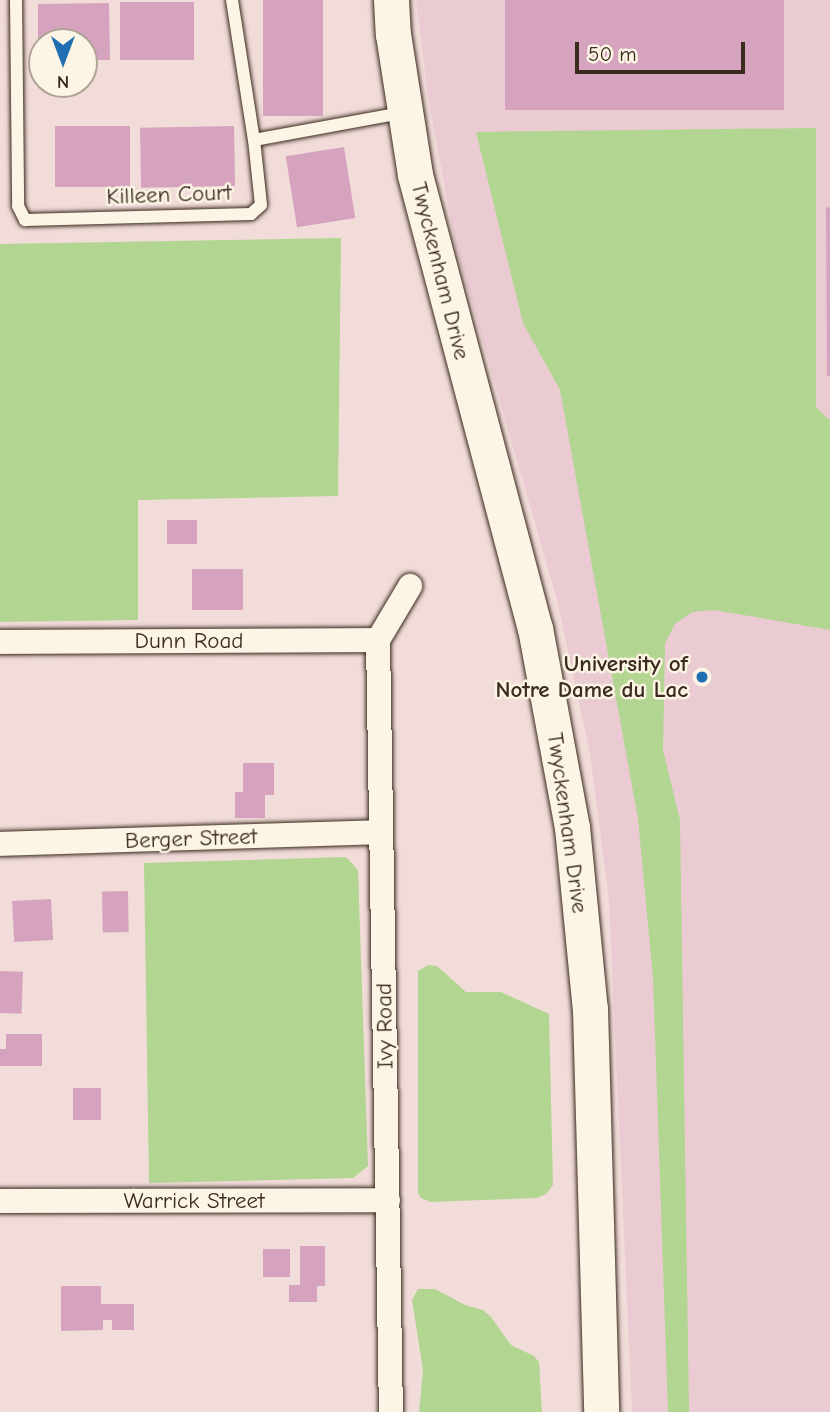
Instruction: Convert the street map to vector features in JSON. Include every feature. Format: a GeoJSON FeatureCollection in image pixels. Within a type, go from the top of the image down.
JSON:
{"type":"FeatureCollection","features":[{"type":"Feature","properties":{"kind":"street","name":"Twyckenham Drive"},"geometry":{"type":"LineString","coordinates":[[391,0],[415,175],[450,318],[535,628],[572,827],[590,1009],[601,1412]]}},
{"type":"Feature","properties":{"kind":"street"},"geometry":{"type":"LineString","coordinates":[[378,640],[410,586]]}},
{"type":"Feature","properties":{"kind":"street","name":"Dunn Road"},"geometry":{"type":"LineString","coordinates":[[0,642],[378,640]]}},
{"type":"Feature","properties":{"kind":"street","name":"Ivy Road"},"geometry":{"type":"LineString","coordinates":[[378,640],[391,1412]]}},
{"type":"Feature","properties":{"kind":"street","name":"Berger Street"},"geometry":{"type":"LineString","coordinates":[[0,844],[381,832]]}},
{"type":"Feature","properties":{"kind":"street","name":"Warrick Street"},"geometry":{"type":"LineString","coordinates":[[0,1201],[388,1200]]}},
{"type":"Feature","properties":{"kind":"lane","name":"Killeen Court"},"geometry":{"type":"LineString","coordinates":[[16,0],[18,206],[25,220],[251,214],[261,205],[254,140]]}},
{"type":"Feature","properties":{"kind":"lane"},"geometry":{"type":"LineString","coordinates":[[232,0],[254,140],[405,112]]}},
{"type":"Feature","properties":{"kind":"shaded area","name":"University of Notre Dame du Lac"},"geometry":{"type":"Polygon","coordinates":[[[416,0],[830,0],[830,1412],[632,1412],[609,900],[590,754],[557,600],[456,248],[428,97],[416,0]]]}},
{"type":"Feature","properties":{"kind":"green space"},"geometry":{"type":"Polygon","coordinates":[[[816,128],[816,407],[830,420],[830,630],[714,610],[692,612],[675,624],[665,643],[663,750],[680,820],[689,1412],[668,1412],[653,977],[638,819],[560,390],[523,323],[476,132],[816,128]]]}},
{"type":"Feature","properties":{"kind":"green space"},"geometry":{"type":"Polygon","coordinates":[[[341,238],[338,496],[138,500],[138,620],[0,622],[0,244],[341,238]]]}},
{"type":"Feature","properties":{"kind":"green space"},"geometry":{"type":"Polygon","coordinates":[[[346,857],[358,870],[368,1166],[353,1178],[149,1183],[144,863],[346,857]]]}},
{"type":"Feature","properties":{"kind":"green space"},"geometry":{"type":"Polygon","coordinates":[[[428,965],[437,966],[466,992],[501,992],[549,1014],[553,1185],[546,1194],[537,1198],[431,1202],[421,1198],[418,1193],[418,971],[428,965]]]}},
{"type":"Feature","properties":{"kind":"green space"},"geometry":{"type":"Polygon","coordinates":[[[418,1289],[435,1289],[465,1305],[483,1310],[511,1345],[534,1356],[539,1362],[542,1412],[419,1412],[423,1370],[412,1300],[418,1289]]]}},
{"type":"Feature","properties":{"kind":"building"},"geometry":{"type":"Polygon","coordinates":[[[263,0],[323,0],[323,116],[263,116],[263,0]]]}},
{"type":"Feature","properties":{"kind":"building"},"geometry":{"type":"Polygon","coordinates":[[[505,0],[784,0],[784,110],[505,110],[505,0]]]}},
{"type":"Feature","properties":{"kind":"building"},"geometry":{"type":"Polygon","coordinates":[[[120,2],[194,2],[194,60],[120,60],[120,2]]]}},
{"type":"Feature","properties":{"kind":"building"},"geometry":{"type":"Polygon","coordinates":[[[109,3],[110,60],[98,60],[98,28],[38,28],[38,4],[109,3]]]}},
{"type":"Feature","properties":{"kind":"building"},"geometry":{"type":"Polygon","coordinates":[[[55,126],[130,126],[130,187],[55,187],[55,126]]]}},
{"type":"Feature","properties":{"kind":"building"},"geometry":{"type":"Polygon","coordinates":[[[234,126],[235,186],[141,188],[140,128],[234,126]]]}},
{"type":"Feature","properties":{"kind":"building"},"geometry":{"type":"Polygon","coordinates":[[[344,147],[355,218],[297,227],[286,156],[344,147]]]}},
{"type":"Feature","properties":{"kind":"building"},"geometry":{"type":"Polygon","coordinates":[[[830,207],[830,376],[827,376],[826,208],[830,207]]]}},
{"type":"Feature","properties":{"kind":"building"},"geometry":{"type":"Polygon","coordinates":[[[167,520],[197,520],[197,544],[167,544],[167,520]]]}},
{"type":"Feature","properties":{"kind":"building"},"geometry":{"type":"Polygon","coordinates":[[[192,569],[243,569],[243,610],[192,610],[192,569]]]}},
{"type":"Feature","properties":{"kind":"building"},"geometry":{"type":"Polygon","coordinates":[[[243,763],[274,763],[274,795],[265,795],[265,818],[235,818],[235,792],[243,792],[243,763]]]}},
{"type":"Feature","properties":{"kind":"building"},"geometry":{"type":"Polygon","coordinates":[[[102,891],[128,891],[129,932],[103,932],[102,891]]]}},
{"type":"Feature","properties":{"kind":"building"},"geometry":{"type":"Polygon","coordinates":[[[51,899],[53,940],[14,942],[12,901],[51,899]]]}},
{"type":"Feature","properties":{"kind":"building"},"geometry":{"type":"Polygon","coordinates":[[[0,971],[23,972],[22,1014],[0,1013],[0,971]]]}},
{"type":"Feature","properties":{"kind":"building"},"geometry":{"type":"Polygon","coordinates":[[[6,1034],[42,1034],[42,1066],[0,1066],[0,1049],[6,1049],[6,1034]]]}},
{"type":"Feature","properties":{"kind":"building"},"geometry":{"type":"Polygon","coordinates":[[[73,1088],[101,1088],[101,1120],[73,1120],[73,1088]]]}},
{"type":"Feature","properties":{"kind":"building"},"geometry":{"type":"Polygon","coordinates":[[[300,1246],[325,1246],[325,1286],[317,1286],[317,1302],[289,1302],[289,1285],[300,1285],[300,1246]]]}},
{"type":"Feature","properties":{"kind":"building"},"geometry":{"type":"Polygon","coordinates":[[[263,1249],[290,1249],[290,1277],[263,1277],[263,1249]]]}},
{"type":"Feature","properties":{"kind":"building"},"geometry":{"type":"Polygon","coordinates":[[[61,1286],[101,1286],[101,1304],[134,1304],[134,1330],[112,1330],[112,1320],[103,1320],[103,1330],[61,1331],[61,1286]]]}},
{"type":"Feature","properties":{"kind":"place","name":"University of Notre Dame du Lac"},"geometry":{"type":"Point","coordinates":[702,677]}}]}
